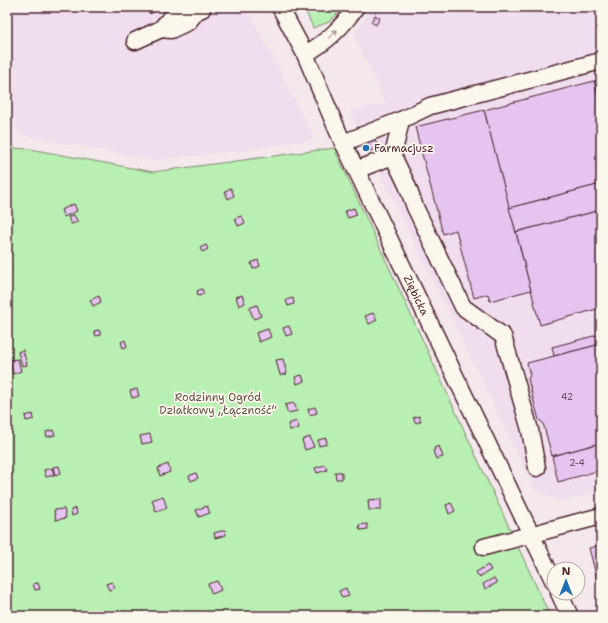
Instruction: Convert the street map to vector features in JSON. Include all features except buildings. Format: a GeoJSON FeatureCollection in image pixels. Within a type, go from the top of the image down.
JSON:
{"type":"FeatureCollection","features":[{"type":"Feature","properties":{"kind":"street","name":"Ziębicka"},"geometry":{"type":"LineString","coordinates":[[280,7],[305,54],[343,143],[546,565]]}},
{"type":"Feature","properties":{"kind":"street"},"geometry":{"type":"LineString","coordinates":[[305,54],[324,43],[351,16],[356,7]]}},
{"type":"Feature","properties":{"kind":"street"},"geometry":{"type":"LineString","coordinates":[[135,41],[162,29],[168,19],[182,12],[201,9]]}},
{"type":"Feature","properties":{"kind":"street"},"geometry":{"type":"LineString","coordinates":[[343,143],[401,120],[430,106],[601,61]]}},
{"type":"Feature","properties":{"kind":"street"},"geometry":{"type":"LineString","coordinates":[[401,120],[393,156],[407,185],[415,207],[463,307],[503,336],[530,430],[537,468]]}},
{"type":"Feature","properties":{"kind":"street"},"geometry":{"type":"LineString","coordinates":[[356,170],[393,156]]}},
{"type":"Feature","properties":{"kind":"street"},"geometry":{"type":"LineString","coordinates":[[484,548],[601,516]]}},
{"type":"Feature","properties":{"kind":"street"},"geometry":{"type":"LineString","coordinates":[[563,601],[570,616]]}},
{"type":"Feature","properties":{"kind":"shaded area"},"geometry":{"type":"Polygon","coordinates":[[[7,7],[247,7],[314,138],[313,140],[224,153],[152,160],[20,135],[7,102],[7,7]]]}},
{"type":"Feature","properties":{"kind":"shaded area"},"geometry":{"type":"Polygon","coordinates":[[[386,7],[601,7],[601,491],[561,502],[535,490],[349,110],[386,104],[354,36],[371,8],[384,11],[386,7]]]}},
{"type":"Feature","properties":{"kind":"green space"},"geometry":{"type":"Polygon","coordinates":[[[304,7],[344,7],[329,22],[313,28],[304,7]]]}},
{"type":"Feature","properties":{"kind":"green space","name":"Rodzinny Ogród Działkowy „Łączność”"},"geometry":{"type":"Polygon","coordinates":[[[7,148],[30,149],[153,172],[334,148],[550,616],[7,616],[7,148]]]}},
{"type":"Feature","properties":{"kind":"place","name":"Farmacjusz"},"geometry":{"type":"Point","coordinates":[366,148]}}]}
